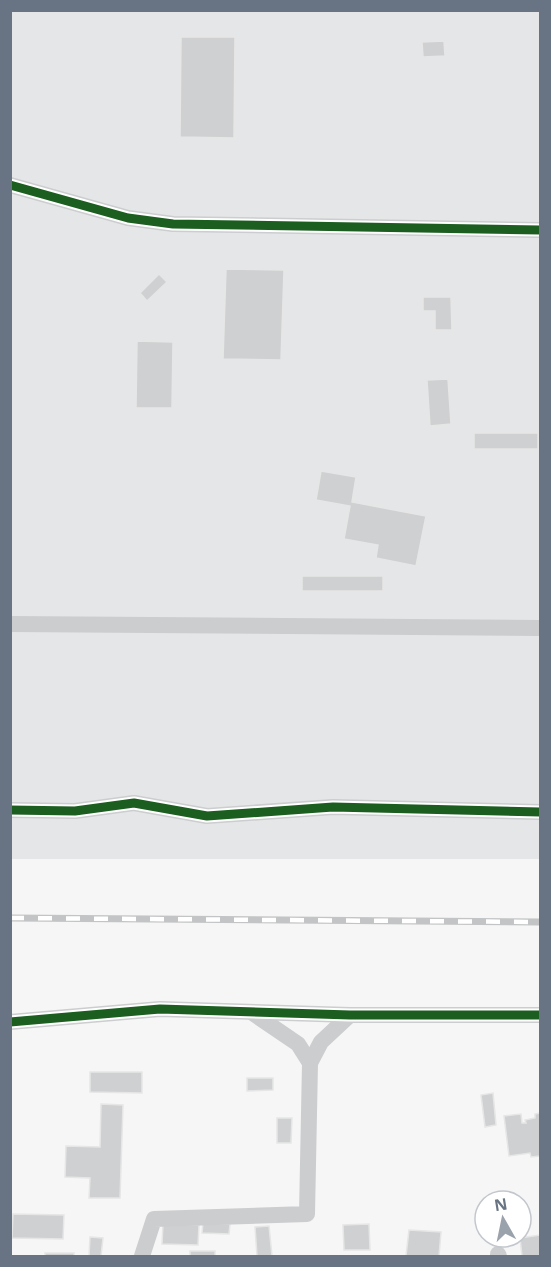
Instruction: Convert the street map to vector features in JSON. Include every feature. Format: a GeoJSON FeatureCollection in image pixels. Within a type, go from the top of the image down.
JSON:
{"type":"FeatureCollection","features":[{"type":"Feature","properties":{"kind":"street"},"geometry":{"type":"LineString","coordinates":[[10,185],[128,218],[173,224],[540,230]]}},
{"type":"Feature","properties":{"kind":"street"},"geometry":{"type":"LineString","coordinates":[[10,624],[540,628]]}},
{"type":"Feature","properties":{"kind":"street"},"geometry":{"type":"LineString","coordinates":[[10,810],[75,811],[134,803],[207,816],[333,807],[540,812]]}},
{"type":"Feature","properties":{"kind":"street"},"geometry":{"type":"LineString","coordinates":[[10,1022],[159,1009],[254,1014],[540,1015]]}},
{"type":"Feature","properties":{"kind":"street"},"geometry":{"type":"LineString","coordinates":[[254,1014],[297,1044],[310,1063]]}},
{"type":"Feature","properties":{"kind":"street"},"geometry":{"type":"LineString","coordinates":[[142,1257],[154,1219],[307,1214],[310,1063],[321,1042],[350,1015]]}},
{"type":"Feature","properties":{"kind":"shaded area"},"geometry":{"type":"Polygon","coordinates":[[[10,11],[540,11],[540,859],[11,859],[10,11]]]}},
{"type":"Feature","properties":{"kind":"building"},"geometry":{"type":"Polygon","coordinates":[[[181,37],[235,37],[234,138],[180,137],[181,37]]]}},
{"type":"Feature","properties":{"kind":"building"},"geometry":{"type":"Polygon","coordinates":[[[444,41],[445,56],[423,57],[422,42],[444,41]]]}},
{"type":"Feature","properties":{"kind":"building"},"geometry":{"type":"Polygon","coordinates":[[[226,269],[284,270],[281,360],[223,359],[226,269]]]}},
{"type":"Feature","properties":{"kind":"building"},"geometry":{"type":"Polygon","coordinates":[[[159,274],[167,282],[147,301],[140,293],[159,274]]]}},
{"type":"Feature","properties":{"kind":"building"},"geometry":{"type":"Polygon","coordinates":[[[423,297],[451,297],[452,330],[435,330],[435,311],[423,311],[423,297]]]}},
{"type":"Feature","properties":{"kind":"building"},"geometry":{"type":"Polygon","coordinates":[[[137,341],[173,342],[172,408],[136,408],[137,341]]]}},
{"type":"Feature","properties":{"kind":"building"},"geometry":{"type":"Polygon","coordinates":[[[448,379],[451,424],[430,426],[427,380],[448,379]]]}},
{"type":"Feature","properties":{"kind":"building"},"geometry":{"type":"Polygon","coordinates":[[[474,433],[538,433],[538,449],[474,449],[474,433]]]}},
{"type":"Feature","properties":{"kind":"building"},"geometry":{"type":"Polygon","coordinates":[[[321,471],[356,477],[352,502],[426,516],[416,566],[376,558],[378,545],[344,539],[350,506],[316,500],[321,471]]]}},
{"type":"Feature","properties":{"kind":"building"},"geometry":{"type":"Polygon","coordinates":[[[302,576],[383,576],[383,591],[302,591],[302,576]]]}},
{"type":"Feature","properties":{"kind":"building"},"geometry":{"type":"Polygon","coordinates":[[[90,1072],[142,1072],[142,1093],[90,1092],[90,1072]]]}},
{"type":"Feature","properties":{"kind":"building"},"geometry":{"type":"Polygon","coordinates":[[[247,1078],[273,1078],[273,1090],[247,1091],[247,1078]]]}},
{"type":"Feature","properties":{"kind":"building"},"geometry":{"type":"Polygon","coordinates":[[[493,1093],[496,1125],[485,1127],[481,1095],[493,1093]]]}},
{"type":"Feature","properties":{"kind":"building"},"geometry":{"type":"Polygon","coordinates":[[[101,1104],[123,1105],[120,1198],[89,1198],[90,1178],[65,1177],[66,1146],[100,1147],[101,1104]]]}},
{"type":"Feature","properties":{"kind":"building"},"geometry":{"type":"Polygon","coordinates":[[[540,1113],[540,1156],[531,1157],[530,1153],[509,1156],[504,1116],[521,1114],[522,1123],[526,1123],[525,1120],[535,1118],[535,1114],[540,1113]]]}},
{"type":"Feature","properties":{"kind":"building"},"geometry":{"type":"Polygon","coordinates":[[[277,1118],[292,1118],[291,1143],[277,1143],[277,1118]]]}},
{"type":"Feature","properties":{"kind":"building"},"geometry":{"type":"Polygon","coordinates":[[[13,1214],[64,1215],[63,1239],[12,1238],[13,1214]]]}},
{"type":"Feature","properties":{"kind":"building"},"geometry":{"type":"Polygon","coordinates":[[[203,1223],[230,1224],[229,1234],[202,1233],[203,1223]]]}},
{"type":"Feature","properties":{"kind":"building"},"geometry":{"type":"Polygon","coordinates":[[[163,1224],[199,1225],[198,1245],[162,1244],[163,1224]]]}},
{"type":"Feature","properties":{"kind":"building"},"geometry":{"type":"Polygon","coordinates":[[[369,1224],[370,1250],[344,1250],[343,1225],[369,1224]]]}},
{"type":"Feature","properties":{"kind":"building"},"geometry":{"type":"Polygon","coordinates":[[[269,1226],[272,1256],[257,1256],[255,1227],[269,1226]]]}},
{"type":"Feature","properties":{"kind":"building"},"geometry":{"type":"Polygon","coordinates":[[[409,1230],[441,1232],[439,1256],[406,1256],[409,1230]]]}},
{"type":"Feature","properties":{"kind":"building"},"geometry":{"type":"Polygon","coordinates":[[[540,1235],[540,1256],[522,1256],[521,1249],[533,1249],[533,1236],[540,1235]]]}},
{"type":"Feature","properties":{"kind":"building"},"geometry":{"type":"Polygon","coordinates":[[[90,1237],[103,1238],[101,1256],[89,1256],[90,1237]]]}},
{"type":"Feature","properties":{"kind":"building"},"geometry":{"type":"Polygon","coordinates":[[[190,1251],[215,1251],[215,1256],[190,1256],[190,1251]]]}},
{"type":"Feature","properties":{"kind":"building"},"geometry":{"type":"Polygon","coordinates":[[[45,1253],[74,1253],[74,1256],[45,1256],[45,1253]]]}},
{"type":"Feature","properties":{"kind":"railway"},"geometry":{"type":"LineString","coordinates":[[10,918],[540,922]]}},
{"type":"Feature","properties":{"kind":"cycle path"},"geometry":{"type":"LineString","coordinates":[[10,185],[128,218],[173,224],[540,230]]}},
{"type":"Feature","properties":{"kind":"cycle path"},"geometry":{"type":"LineString","coordinates":[[10,810],[75,811],[134,803],[207,816],[333,807],[540,812]]}},
{"type":"Feature","properties":{"kind":"cycle path"},"geometry":{"type":"LineString","coordinates":[[10,1022],[160,1009],[350,1015],[540,1015]]}}]}
